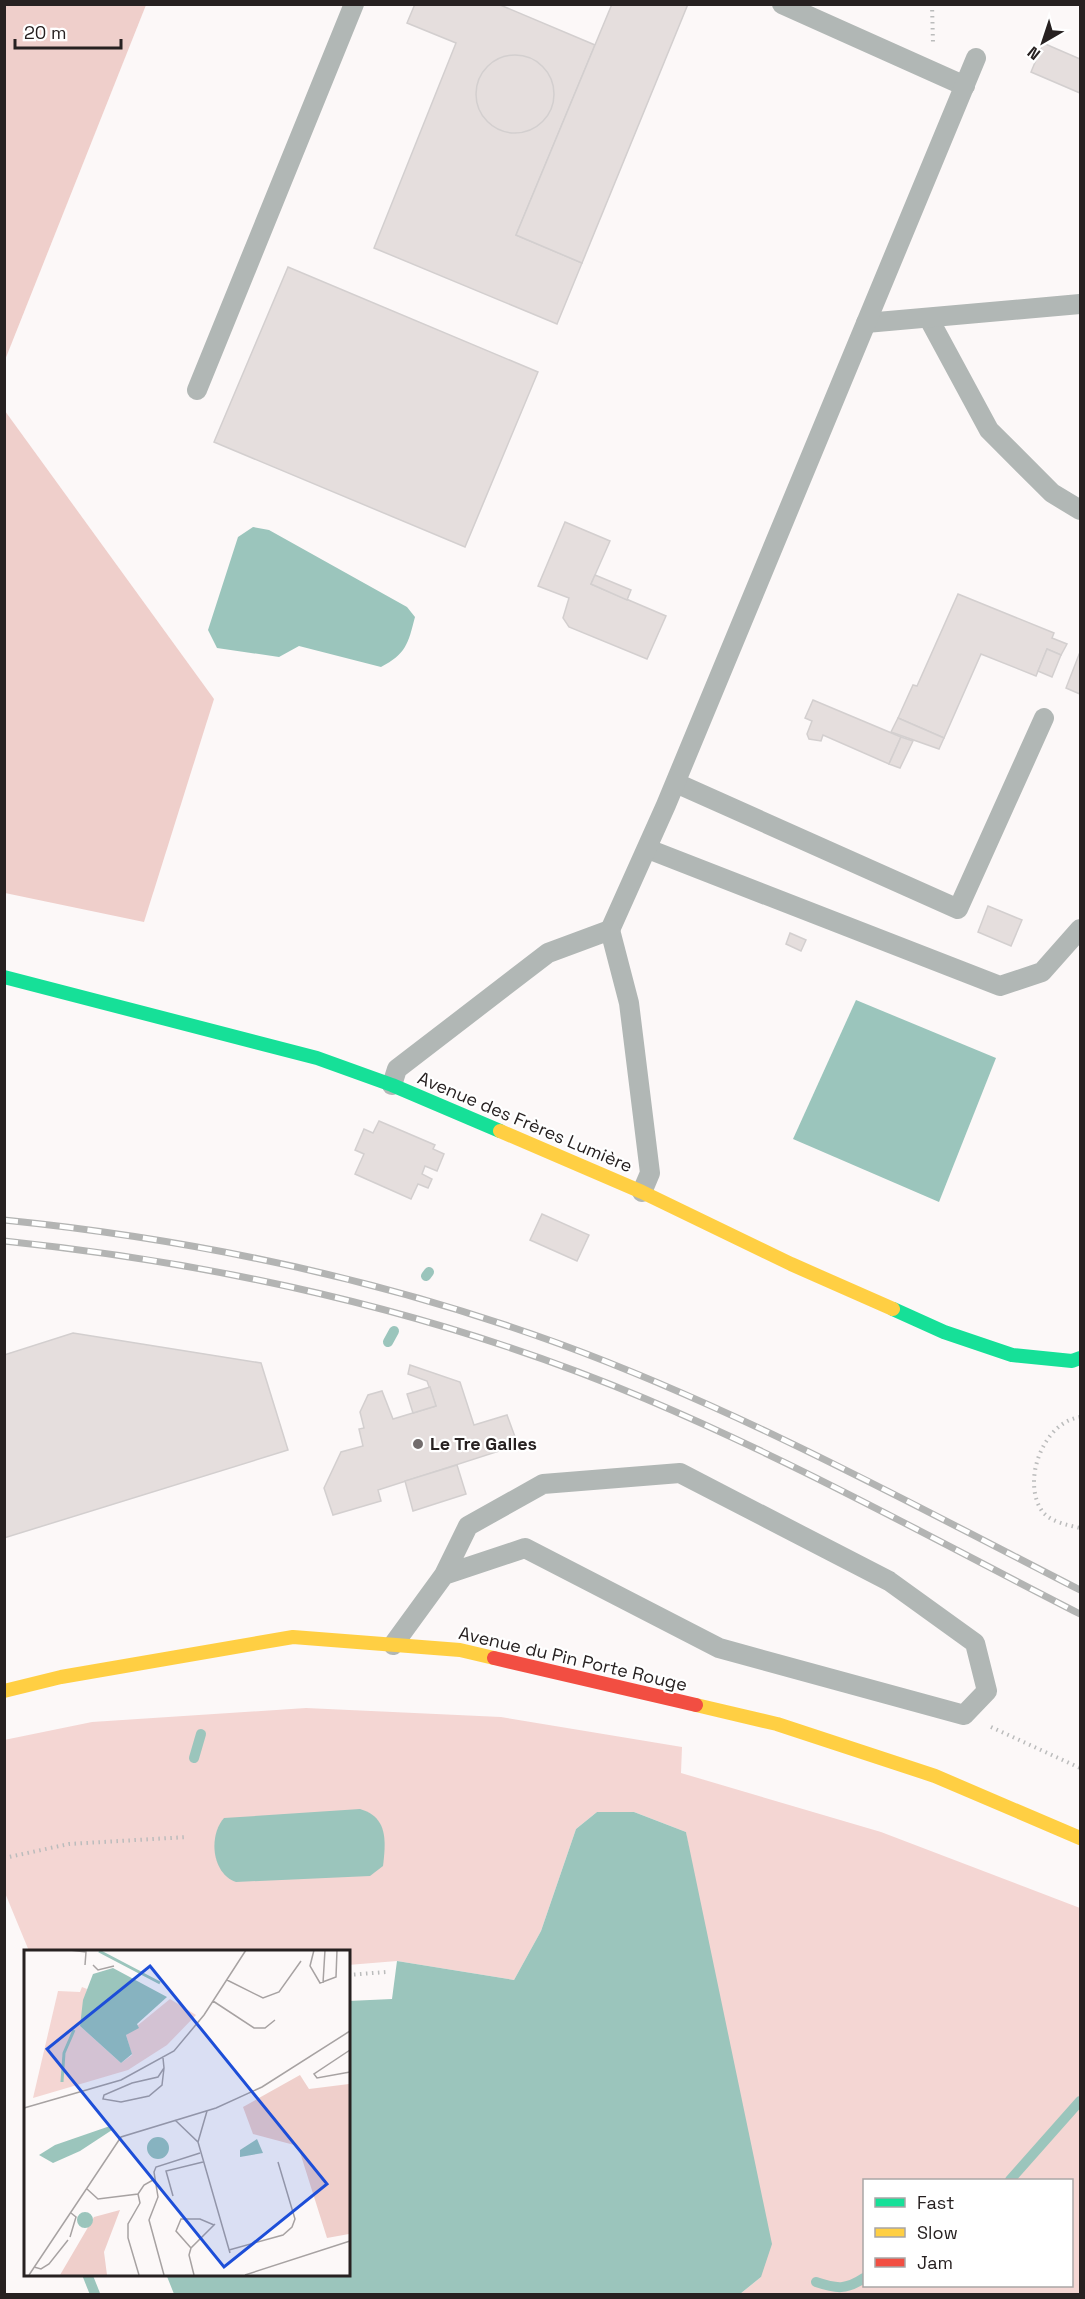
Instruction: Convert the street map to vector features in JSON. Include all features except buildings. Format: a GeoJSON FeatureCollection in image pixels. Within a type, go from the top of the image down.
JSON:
{"type":"FeatureCollection","features":[{"type":"Feature","properties":{"kind":"street","name":"Avenue des Frères Lumière"},"geometry":{"type":"LineString","coordinates":[[4,977],[317,1059],[392,1085],[642,1192],[791,1264],[944,1332],[1012,1355],[1072,1361],[1080,1358]]}},
{"type":"Feature","properties":{"kind":"street","name":"Avenue du Pin Porte Rouge"},"geometry":{"type":"LineString","coordinates":[[4,1691],[61,1677],[293,1637],[460,1650],[777,1724],[935,1776],[1080,1838]]}},
{"type":"Feature","properties":{"kind":"lane"},"geometry":{"type":"LineString","coordinates":[[197,390],[354,4]]}},
{"type":"Feature","properties":{"kind":"lane"},"geometry":{"type":"LineString","coordinates":[[782,4],[965,86]]}},
{"type":"Feature","properties":{"kind":"lane"},"geometry":{"type":"LineString","coordinates":[[642,1192],[650,1173],[649,1162],[629,1003],[610,930],[676,783],[976,58]]}},
{"type":"Feature","properties":{"kind":"lane"},"geometry":{"type":"LineString","coordinates":[[866,323],[1080,304]]}},
{"type":"Feature","properties":{"kind":"lane"},"geometry":{"type":"LineString","coordinates":[[929,319],[989,430],[1052,493],[1080,510]]}},
{"type":"Feature","properties":{"kind":"lane"},"geometry":{"type":"LineString","coordinates":[[676,783],[958,909],[1044,718]]}},
{"type":"Feature","properties":{"kind":"lane"},"geometry":{"type":"LineString","coordinates":[[648,849],[1000,986],[1042,972],[1080,929]]}},
{"type":"Feature","properties":{"kind":"lane"},"geometry":{"type":"LineString","coordinates":[[392,1085],[397,1069],[548,953],[610,930]]}},
{"type":"Feature","properties":{"kind":"lane"},"geometry":{"type":"LineString","coordinates":[[393,1645],[444,1575],[468,1526],[543,1484],[680,1473],[889,1581],[975,1643],[987,1691],[964,1715],[719,1648],[525,1548],[444,1575]]}},
{"type":"Feature","properties":{"kind":"path"},"geometry":{"type":"LineString","coordinates":[[1080,1417],[1070,1418],[1054,1429],[1036,1463],[1035,1497],[1044,1513],[1057,1521],[1080,1528]]}},
{"type":"Feature","properties":{"kind":"path"},"geometry":{"type":"LineString","coordinates":[[964,1715],[1080,1768]]}},
{"type":"Feature","properties":{"kind":"path"},"geometry":{"type":"LineString","coordinates":[[4,1858],[69,1844],[187,1837]]}},
{"type":"Feature","properties":{"kind":"path"},"geometry":{"type":"LineString","coordinates":[[350,1975],[386,1972]]}},
{"type":"Feature","properties":{"kind":"shaded area"},"geometry":{"type":"Polygon","coordinates":[[[4,5],[146,5],[5,360],[4,5]]]}},
{"type":"Feature","properties":{"kind":"shaded area"},"geometry":{"type":"Polygon","coordinates":[[[5,411],[214,699],[144,922],[5,893],[5,411]]]}},
{"type":"Feature","properties":{"kind":"shaded area"},"geometry":{"type":"Polygon","coordinates":[[[253,527],[269,530],[407,607],[415,617],[408,641],[401,653],[381,667],[299,646],[279,657],[217,648],[208,630],[238,537],[253,527]]]}},
{"type":"Feature","properties":{"kind":"shaded area"},"geometry":{"type":"Polygon","coordinates":[[[856,1000],[996,1058],[939,1202],[793,1139],[856,1000]]]}},
{"type":"Feature","properties":{"kind":"shaded area"},"geometry":{"type":"Polygon","coordinates":[[[306,1708],[501,1717],[682,1747],[681,1773],[881,1832],[1080,1908],[1080,2294],[740,2294],[761,2277],[686,1832],[634,1812],[597,1812],[576,1829],[541,1931],[514,1980],[397,1961],[350,1965],[350,1950],[29,1950],[5,1893],[4,1740],[92,1722],[306,1708]]]}},
{"type":"Feature","properties":{"kind":"shaded area"},"geometry":{"type":"Polygon","coordinates":[[[360,1809],[376,1818],[383,1831],[385,1848],[383,1866],[370,1876],[236,1882],[228,1878],[217,1863],[214,1844],[224,1818],[360,1809]]]}},
{"type":"Feature","properties":{"kind":"shaded area"},"geometry":{"type":"Polygon","coordinates":[[[597,1812],[634,1812],[686,1832],[772,2244],[761,2277],[740,2294],[174,2294],[166,2275],[350,2275],[350,2001],[392,1999],[397,1961],[514,1980],[541,1931],[576,1829],[597,1812]]]}},
{"type":"Feature","properties":{"kind":"waterway"},"geometry":{"type":"LineString","coordinates":[[426,1276],[429,1272]]}},
{"type":"Feature","properties":{"kind":"waterway"},"geometry":{"type":"LineString","coordinates":[[388,1342],[394,1331]]}},
{"type":"Feature","properties":{"kind":"waterway"},"geometry":{"type":"LineString","coordinates":[[194,1758],[201,1734]]}},
{"type":"Feature","properties":{"kind":"waterway"},"geometry":{"type":"LineString","coordinates":[[1011,2179],[1080,2101]]}},
{"type":"Feature","properties":{"kind":"waterway"},"geometry":{"type":"LineString","coordinates":[[87,2275],[95,2294]]}},
{"type":"Feature","properties":{"kind":"waterway"},"geometry":{"type":"LineString","coordinates":[[816,2282],[841,2287],[852,2285],[863,2279]]}},
{"type":"Feature","properties":{"kind":"railway"},"geometry":{"type":"LineString","coordinates":[[4,1220],[145,1238],[286,1265],[424,1300],[560,1344],[627,1370],[759,1428],[888,1491],[1080,1590]]}},
{"type":"Feature","properties":{"kind":"railway"},"geometry":{"type":"LineString","coordinates":[[4,1241],[169,1263],[331,1296],[491,1341],[569,1368],[702,1423],[757,1449],[1080,1614]]}},
{"type":"Feature","properties":{"kind":"traffic: fast"},"geometry":{"type":"LineString","coordinates":[[4,977],[317,1058],[392,1085],[500,1131]]}},
{"type":"Feature","properties":{"kind":"traffic: fast"},"geometry":{"type":"LineString","coordinates":[[893,1309],[944,1332],[1012,1355],[1072,1361],[1080,1358]]}},
{"type":"Feature","properties":{"kind":"traffic: slow"},"geometry":{"type":"LineString","coordinates":[[500,1131],[642,1192],[791,1264],[893,1309]]}},
{"type":"Feature","properties":{"kind":"traffic: slow"},"geometry":{"type":"LineString","coordinates":[[4,1691],[61,1677],[293,1637],[460,1650],[494,1658]]}},
{"type":"Feature","properties":{"kind":"traffic: slow"},"geometry":{"type":"LineString","coordinates":[[696,1705],[777,1724],[935,1776],[1080,1838]]}},
{"type":"Feature","properties":{"kind":"traffic: jam"},"geometry":{"type":"LineString","coordinates":[[494,1658],[696,1705]]}},
{"type":"Feature","properties":{"kind":"place","name":"Le Tre Galles"},"geometry":{"type":"Point","coordinates":[418,1444]}}]}
